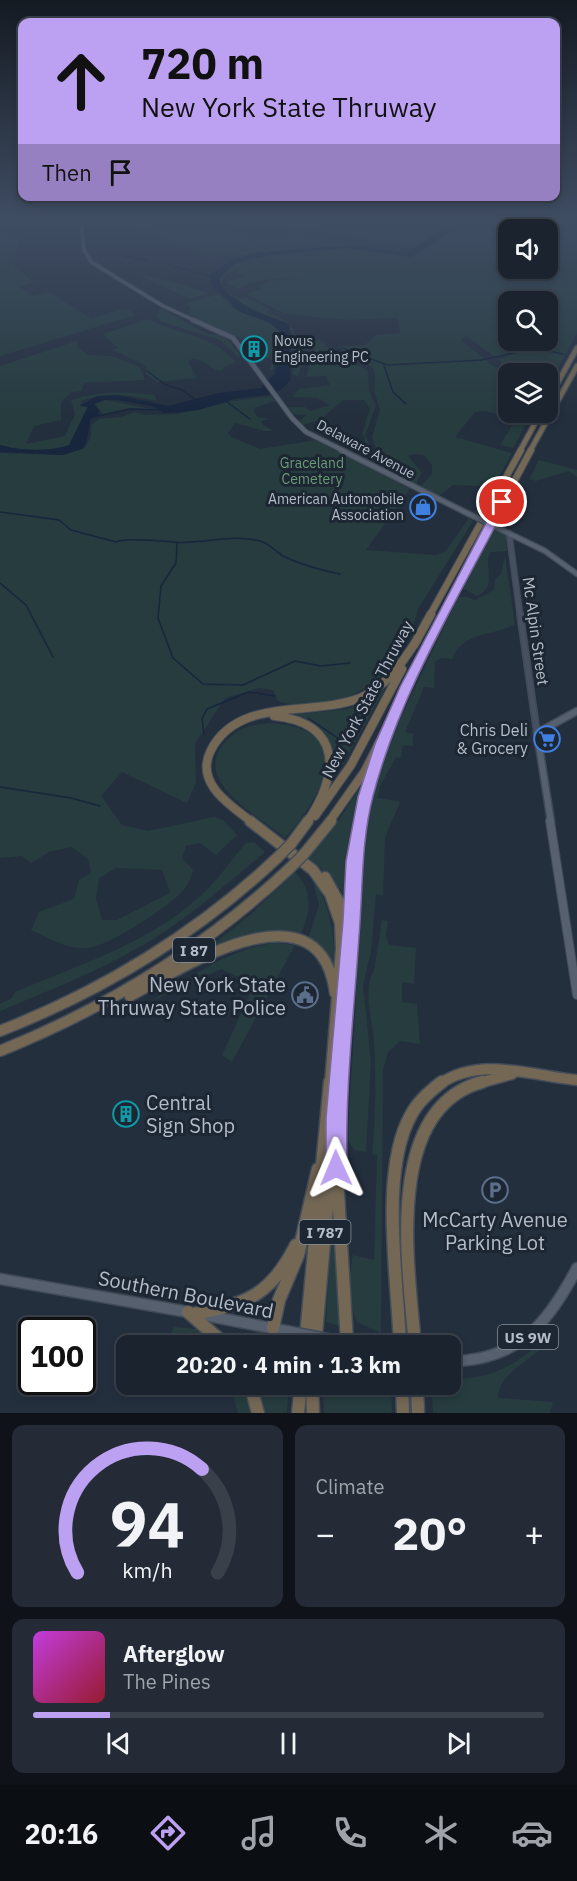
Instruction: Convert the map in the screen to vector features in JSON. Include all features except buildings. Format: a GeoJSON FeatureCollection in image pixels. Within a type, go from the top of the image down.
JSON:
{"type":"FeatureCollection","features":[{"type":"Feature","properties":{"kind":"highway"},"geometry":{"type":"LineString","coordinates":[[558,382],[577,348]]}},
{"type":"Feature","properties":{"kind":"highway","name":"New York State Thruway"},"geometry":{"type":"LineString","coordinates":[[0,1051],[86,1014],[189,954],[249,908],[304,854],[358,783],[479,543],[577,366]]}},
{"type":"Feature","properties":{"kind":"highway","name":"New York State Thruway"},"geometry":{"type":"LineString","coordinates":[[0,1031],[71,1001],[149,958],[220,909],[291,844],[330,798],[351,765],[535,423]]}},
{"type":"Feature","properties":{"kind":"highway"},"geometry":{"type":"LineString","coordinates":[[336,1024],[341,932],[330,894],[309,867],[218,796],[208,776],[208,757],[219,736],[242,719],[263,714],[332,707],[370,694],[393,674],[417,640]]}},
{"type":"Feature","properties":{"kind":"highway"},"geometry":{"type":"LineString","coordinates":[[348,954],[354,861],[360,818],[378,755],[406,687]]}},
{"type":"Feature","properties":{"kind":"highway"},"geometry":{"type":"LineString","coordinates":[[291,844],[315,810],[326,789],[331,767],[329,751],[317,733],[297,721],[269,716],[247,721],[228,732],[216,746],[211,765],[214,780],[229,801],[310,863],[331,884],[346,918],[348,954]]}},
{"type":"Feature","properties":{"kind":"highway"},"geometry":{"type":"LineString","coordinates":[[86,1014],[93,1015],[241,940],[270,935],[302,941],[319,952],[332,973],[336,1024]]}},
{"type":"Feature","properties":{"kind":"highway","name":"I 787"},"geometry":{"type":"LineString","coordinates":[[316,1335],[348,954]]}},
{"type":"Feature","properties":{"kind":"highway","name":"I 787"},"geometry":{"type":"LineString","coordinates":[[306,1335],[336,1024]]}},
{"type":"Feature","properties":{"kind":"highway"},"geometry":{"type":"LineString","coordinates":[[400,1335],[393,1185],[395,1160],[405,1128],[424,1098],[439,1084],[457,1075],[486,1068],[577,1080]]}},
{"type":"Feature","properties":{"kind":"highway"},"geometry":{"type":"LineString","coordinates":[[414,1335],[408,1201],[410,1174],[420,1138],[438,1109],[462,1088],[481,1080],[520,1073]]}},
{"type":"Feature","properties":{"kind":"highway"},"geometry":{"type":"LineString","coordinates":[[336,1118],[342,1335]]}},
{"type":"Feature","properties":{"kind":"highway"},"geometry":{"type":"LineString","coordinates":[[280,1330],[279,1300],[298,1255],[326,1132]]}},
{"type":"Feature","properties":{"kind":"highway"},"geometry":{"type":"LineString","coordinates":[[191,1313],[244,1304],[264,1293],[286,1268],[302,1232]]}},
{"type":"Feature","properties":{"kind":"highway"},"geometry":{"type":"LineString","coordinates":[[191,1313],[215,1335]]}},
{"type":"Feature","properties":{"kind":"highway"},"geometry":{"type":"LineString","coordinates":[[253,1395],[258,1413]]}},
{"type":"Feature","properties":{"kind":"highway"},"geometry":{"type":"LineString","coordinates":[[298,1413],[300,1395]]}},
{"type":"Feature","properties":{"kind":"highway"},"geometry":{"type":"LineString","coordinates":[[312,1395],[313,1413]]}},
{"type":"Feature","properties":{"kind":"highway"},"geometry":{"type":"LineString","coordinates":[[402,1395],[403,1413]]}},
{"type":"Feature","properties":{"kind":"highway"},"geometry":{"type":"LineString","coordinates":[[417,1395],[418,1413]]}},
{"type":"Feature","properties":{"kind":"main road","name":"Delaware Avenue"},"geometry":{"type":"LineString","coordinates":[[127,284],[174,312],[226,334],[245,352],[303,429],[544,551],[577,574]]}},
{"type":"Feature","properties":{"kind":"main road"},"geometry":{"type":"LineString","coordinates":[[577,711],[537,733],[577,994]]}},
{"type":"Feature","properties":{"kind":"main road","name":"US 9W"},"geometry":{"type":"LineString","coordinates":[[461,1361],[485,1360],[519,1345],[548,1317],[577,1268]]}},
{"type":"Feature","properties":{"kind":"main road","name":"Southern Boulevard"},"geometry":{"type":"LineString","coordinates":[[0,1279],[308,1335]]}},
{"type":"Feature","properties":{"kind":"street","name":"Mc Alpin Street"},"geometry":{"type":"LineString","coordinates":[[509,533],[537,733]]}},
{"type":"Feature","properties":{"kind":"green space"},"geometry":{"type":"Polygon","coordinates":[[[0,284],[28,284],[19,287],[33,296],[49,292],[91,318],[126,308],[136,315],[0,356],[0,284]]]}},
{"type":"Feature","properties":{"kind":"green space"},"geometry":{"type":"Polygon","coordinates":[[[157,284],[179,284],[209,293],[190,299],[157,284]]]}},
{"type":"Feature","properties":{"kind":"green space"},"geometry":{"type":"Polygon","coordinates":[[[229,284],[249,284],[237,289],[229,284]]]}},
{"type":"Feature","properties":{"kind":"green space"},"geometry":{"type":"Polygon","coordinates":[[[264,284],[577,284],[577,333],[558,368],[558,363],[503,363],[497,360],[509,356],[494,356],[466,336],[461,340],[498,368],[498,414],[486,411],[475,412],[455,437],[512,453],[478,515],[474,513],[487,482],[479,486],[453,485],[439,496],[420,487],[432,474],[432,465],[424,455],[408,456],[422,473],[415,485],[399,476],[375,446],[372,437],[380,410],[374,391],[373,368],[337,347],[365,345],[376,335],[400,333],[398,318],[347,320],[285,314],[246,294],[262,289],[258,286],[264,284]]]}},
{"type":"Feature","properties":{"kind":"green space"},"geometry":{"type":"Polygon","coordinates":[[[228,293],[243,299],[245,297],[271,310],[267,312],[287,323],[252,310],[228,293]]]}},
{"type":"Feature","properties":{"kind":"green space"},"geometry":{"type":"Polygon","coordinates":[[[219,294],[233,307],[267,320],[279,331],[273,370],[270,370],[272,362],[270,358],[253,356],[247,350],[254,354],[264,349],[189,315],[188,310],[192,308],[183,304],[219,294]]]}},
{"type":"Feature","properties":{"kind":"green space"},"geometry":{"type":"Polygon","coordinates":[[[161,308],[207,334],[221,335],[230,342],[241,357],[238,357],[220,340],[162,322],[156,317],[161,308]]]}},
{"type":"Feature","properties":{"kind":"green space"},"geometry":{"type":"Polygon","coordinates":[[[149,319],[205,340],[226,352],[236,362],[224,367],[222,371],[200,360],[192,359],[188,362],[197,378],[157,382],[146,374],[146,366],[113,350],[118,348],[103,334],[149,319]]]}},
{"type":"Feature","properties":{"kind":"green space"},"geometry":{"type":"Polygon","coordinates":[[[288,324],[297,340],[303,341],[306,348],[296,355],[297,361],[302,364],[298,376],[293,375],[293,342],[288,324]]]}},
{"type":"Feature","properties":{"kind":"green space"},"geometry":{"type":"Polygon","coordinates":[[[306,335],[328,344],[324,345],[342,354],[344,362],[352,362],[368,371],[369,391],[376,406],[365,435],[377,459],[364,450],[365,437],[362,434],[370,408],[364,400],[343,400],[320,420],[303,425],[299,421],[307,415],[293,414],[288,407],[305,407],[310,411],[330,405],[317,398],[292,397],[299,389],[330,385],[326,376],[306,377],[314,349],[306,335]]]}},
{"type":"Feature","properties":{"kind":"green space"},"geometry":{"type":"Polygon","coordinates":[[[77,341],[77,346],[88,355],[112,356],[140,367],[145,380],[84,383],[82,391],[72,392],[61,402],[61,420],[34,426],[26,444],[65,436],[75,414],[71,400],[102,393],[123,392],[155,395],[157,401],[119,395],[91,398],[81,401],[80,406],[88,406],[69,445],[34,450],[0,445],[0,366],[77,341]]]}},
{"type":"Feature","properties":{"kind":"green space","name":"Graceland Cemetery"},"geometry":{"type":"Polygon","coordinates":[[[271,396],[275,401],[255,408],[254,412],[258,417],[269,419],[261,421],[263,425],[274,431],[264,431],[235,423],[228,433],[231,437],[260,449],[315,440],[410,489],[366,550],[436,555],[446,551],[469,518],[473,521],[418,609],[411,629],[393,661],[366,688],[344,698],[306,704],[283,703],[278,701],[273,690],[259,688],[225,698],[195,744],[196,783],[187,803],[122,772],[101,796],[122,825],[148,831],[214,817],[223,820],[237,835],[216,855],[200,843],[186,846],[182,858],[193,870],[187,886],[172,901],[136,926],[97,946],[81,948],[66,945],[31,930],[39,912],[74,899],[79,880],[91,873],[88,859],[72,847],[49,852],[31,863],[22,856],[0,858],[0,453],[63,455],[85,448],[91,436],[91,425],[99,419],[121,417],[134,412],[146,415],[177,414],[234,401],[271,396]],[[116,868],[99,878],[96,899],[102,920],[117,920],[170,893],[162,870],[116,868]]]}},
{"type":"Feature","properties":{"kind":"green space"},"geometry":{"type":"Polygon","coordinates":[[[105,400],[155,410],[129,408],[103,414],[95,404],[105,400]]]}},
{"type":"Feature","properties":{"kind":"green space"},"geometry":{"type":"Polygon","coordinates":[[[514,423],[527,423],[513,448],[500,445],[514,423]]]}},
{"type":"Feature","properties":{"kind":"green space"},"geometry":{"type":"Polygon","coordinates":[[[539,460],[577,470],[577,477],[569,471],[536,481],[529,479],[539,460]]]}},
{"type":"Feature","properties":{"kind":"green space"},"geometry":{"type":"Polygon","coordinates":[[[492,529],[506,536],[507,551],[491,552],[488,558],[488,585],[483,593],[477,596],[463,588],[492,529]]]}},
{"type":"Feature","properties":{"kind":"green space"},"geometry":{"type":"Polygon","coordinates":[[[505,556],[515,624],[472,638],[457,650],[452,659],[441,658],[435,662],[434,688],[424,687],[405,732],[413,734],[413,746],[403,745],[401,758],[396,757],[381,784],[377,798],[399,801],[399,805],[385,837],[383,896],[376,894],[371,952],[363,985],[371,1062],[366,1152],[354,1150],[349,1142],[348,1130],[356,1001],[358,871],[368,807],[383,755],[458,597],[475,600],[494,590],[495,579],[501,574],[505,556]]]}},
{"type":"Feature","properties":{"kind":"green space"},"geometry":{"type":"Polygon","coordinates":[[[385,689],[328,790],[332,763],[328,743],[314,727],[289,715],[348,709],[385,689]]]}},
{"type":"Feature","properties":{"kind":"green space"},"geometry":{"type":"Polygon","coordinates":[[[269,723],[297,728],[316,737],[325,750],[326,766],[322,783],[300,820],[285,838],[234,799],[217,774],[216,760],[227,740],[242,729],[269,723]]]}},
{"type":"Feature","properties":{"kind":"green space"},"geometry":{"type":"Polygon","coordinates":[[[365,780],[353,824],[345,894],[317,864],[308,858],[335,826],[365,780]]]}},
{"type":"Feature","properties":{"kind":"green space"},"geometry":{"type":"Polygon","coordinates":[[[254,842],[265,852],[205,902],[158,936],[90,973],[0,1011],[0,1004],[12,998],[15,992],[111,952],[157,928],[198,898],[211,886],[246,843],[254,842]]]}},
{"type":"Feature","properties":{"kind":"green space"},"geometry":{"type":"Polygon","coordinates":[[[295,872],[305,887],[308,902],[306,919],[300,935],[275,932],[252,935],[229,942],[207,953],[206,950],[250,915],[295,872]]]}},
{"type":"Feature","properties":{"kind":"green space"},"geometry":{"type":"Polygon","coordinates":[[[315,880],[331,922],[334,944],[333,967],[320,947],[308,939],[319,905],[313,881],[315,880]]]}},
{"type":"Feature","properties":{"kind":"green space"},"geometry":{"type":"Polygon","coordinates":[[[382,920],[388,921],[386,935],[389,945],[416,948],[414,984],[402,982],[402,1002],[417,1004],[420,1044],[400,1041],[388,1052],[383,1070],[381,1333],[357,1322],[350,1297],[350,1272],[353,1255],[374,1260],[377,1155],[372,1154],[375,1070],[368,996],[382,920]]]}},
{"type":"Feature","properties":{"kind":"green space"},"geometry":{"type":"Polygon","coordinates":[[[276,943],[295,945],[232,1062],[222,1055],[254,985],[221,969],[146,1004],[225,958],[259,946],[276,943]]]}},
{"type":"Feature","properties":{"kind":"green space"},"geometry":{"type":"Polygon","coordinates":[[[332,1223],[334,1223],[341,1326],[326,1322],[332,1223]]]}},
{"type":"Feature","properties":{"kind":"green space"},"geometry":{"type":"Polygon","coordinates":[[[174,1327],[197,1329],[205,1335],[170,1335],[174,1327]]]}},
{"type":"Feature","properties":{"kind":"green space"},"geometry":{"type":"Polygon","coordinates":[[[540,1343],[539,1350],[502,1383],[498,1398],[553,1402],[550,1413],[433,1413],[432,1395],[461,1395],[461,1378],[476,1377],[499,1370],[530,1352],[540,1343]]]}},
{"type":"Feature","properties":{"kind":"green space"},"geometry":{"type":"Polygon","coordinates":[[[233,1395],[246,1395],[250,1413],[238,1413],[233,1395]]]}},
{"type":"Feature","properties":{"kind":"green space"},"geometry":{"type":"Polygon","coordinates":[[[258,1395],[288,1395],[287,1413],[263,1413],[258,1395]]]}},
{"type":"Feature","properties":{"kind":"green space"},"geometry":{"type":"Polygon","coordinates":[[[323,1395],[391,1395],[392,1413],[324,1413],[323,1395]]]}},
{"type":"Feature","properties":{"kind":"water"},"geometry":{"type":"Polygon","coordinates":[[[212,284],[221,284],[237,301],[288,324],[293,343],[289,358],[291,379],[282,389],[268,395],[237,398],[199,410],[181,412],[164,413],[155,407],[118,400],[104,400],[94,404],[99,411],[98,416],[91,419],[82,449],[63,455],[0,452],[0,445],[34,450],[69,445],[88,407],[80,406],[97,396],[118,395],[168,406],[218,393],[261,388],[275,373],[279,331],[269,323],[237,310],[212,284]]]}},
{"type":"Feature","properties":{"kind":"waterway"},"geometry":{"type":"LineString","coordinates":[[310,360],[327,359],[331,353],[343,348],[387,365],[482,360],[535,348],[563,354]]}},
{"type":"Feature","properties":{"kind":"waterway"},"geometry":{"type":"LineString","coordinates":[[291,363],[299,362]]}},
{"type":"Feature","properties":{"kind":"waterway"},"geometry":{"type":"LineString","coordinates":[[384,366],[393,392],[406,404]]}},
{"type":"Feature","properties":{"kind":"waterway"},"geometry":{"type":"LineString","coordinates":[[147,371],[163,383]]}},
{"type":"Feature","properties":{"kind":"waterway"},"geometry":{"type":"LineString","coordinates":[[164,384],[182,390],[196,400]]}},
{"type":"Feature","properties":{"kind":"waterway"},"geometry":{"type":"LineString","coordinates":[[227,402],[250,419]]}},
{"type":"Feature","properties":{"kind":"waterway"},"geometry":{"type":"LineString","coordinates":[[98,416],[131,409],[161,410]]}},
{"type":"Feature","properties":{"kind":"waterway"},"geometry":{"type":"LineString","coordinates":[[0,512],[59,520],[71,530],[116,542],[249,539],[263,542],[283,556],[297,562],[340,574]]}},
{"type":"Feature","properties":{"kind":"waterway"},"geometry":{"type":"LineString","coordinates":[[177,543],[176,563],[161,586],[158,618],[173,658],[203,684],[243,685],[295,661],[321,666],[350,663]]}},
{"type":"Feature","properties":{"kind":"waterway"},"geometry":{"type":"LineString","coordinates":[[0,583],[26,605],[53,657]]}},
{"type":"Feature","properties":{"kind":"waterway"},"geometry":{"type":"LineString","coordinates":[[204,734],[202,719],[207,709],[249,692],[274,696]]}},
{"type":"Feature","properties":{"kind":"waterway"},"geometry":{"type":"LineString","coordinates":[[308,718],[348,745]]}},
{"type":"Feature","properties":{"kind":"waterway"},"geometry":{"type":"LineString","coordinates":[[0,787],[71,798],[100,806]]}},
{"type":"Feature","properties":{"kind":"place","name":"Novus Engineering PC"},"geometry":{"type":"Point","coordinates":[254,349]}},
{"type":"Feature","properties":{"kind":"place","name":"American Automobile Association"},"geometry":{"type":"Point","coordinates":[423,507]}},
{"type":"Feature","properties":{"kind":"place","name":"Chris Deli & Grocery"},"geometry":{"type":"Point","coordinates":[547,739]}},
{"type":"Feature","properties":{"kind":"place","name":"New York State Thruway State Police"},"geometry":{"type":"Point","coordinates":[305,995]}},
{"type":"Feature","properties":{"kind":"place","name":"Central Sign Shop"},"geometry":{"type":"Point","coordinates":[126,1114]}},
{"type":"Feature","properties":{"kind":"place","name":"McCarty Avenue Parking Lot"},"geometry":{"type":"Point","coordinates":[495,1190]}},
{"type":"Feature","properties":{"kind":"route"},"geometry":{"type":"LineString","coordinates":[[336,1168],[336,1118],[352,921],[354,861],[365,797],[382,744],[406,687],[502,502]]}}]}
